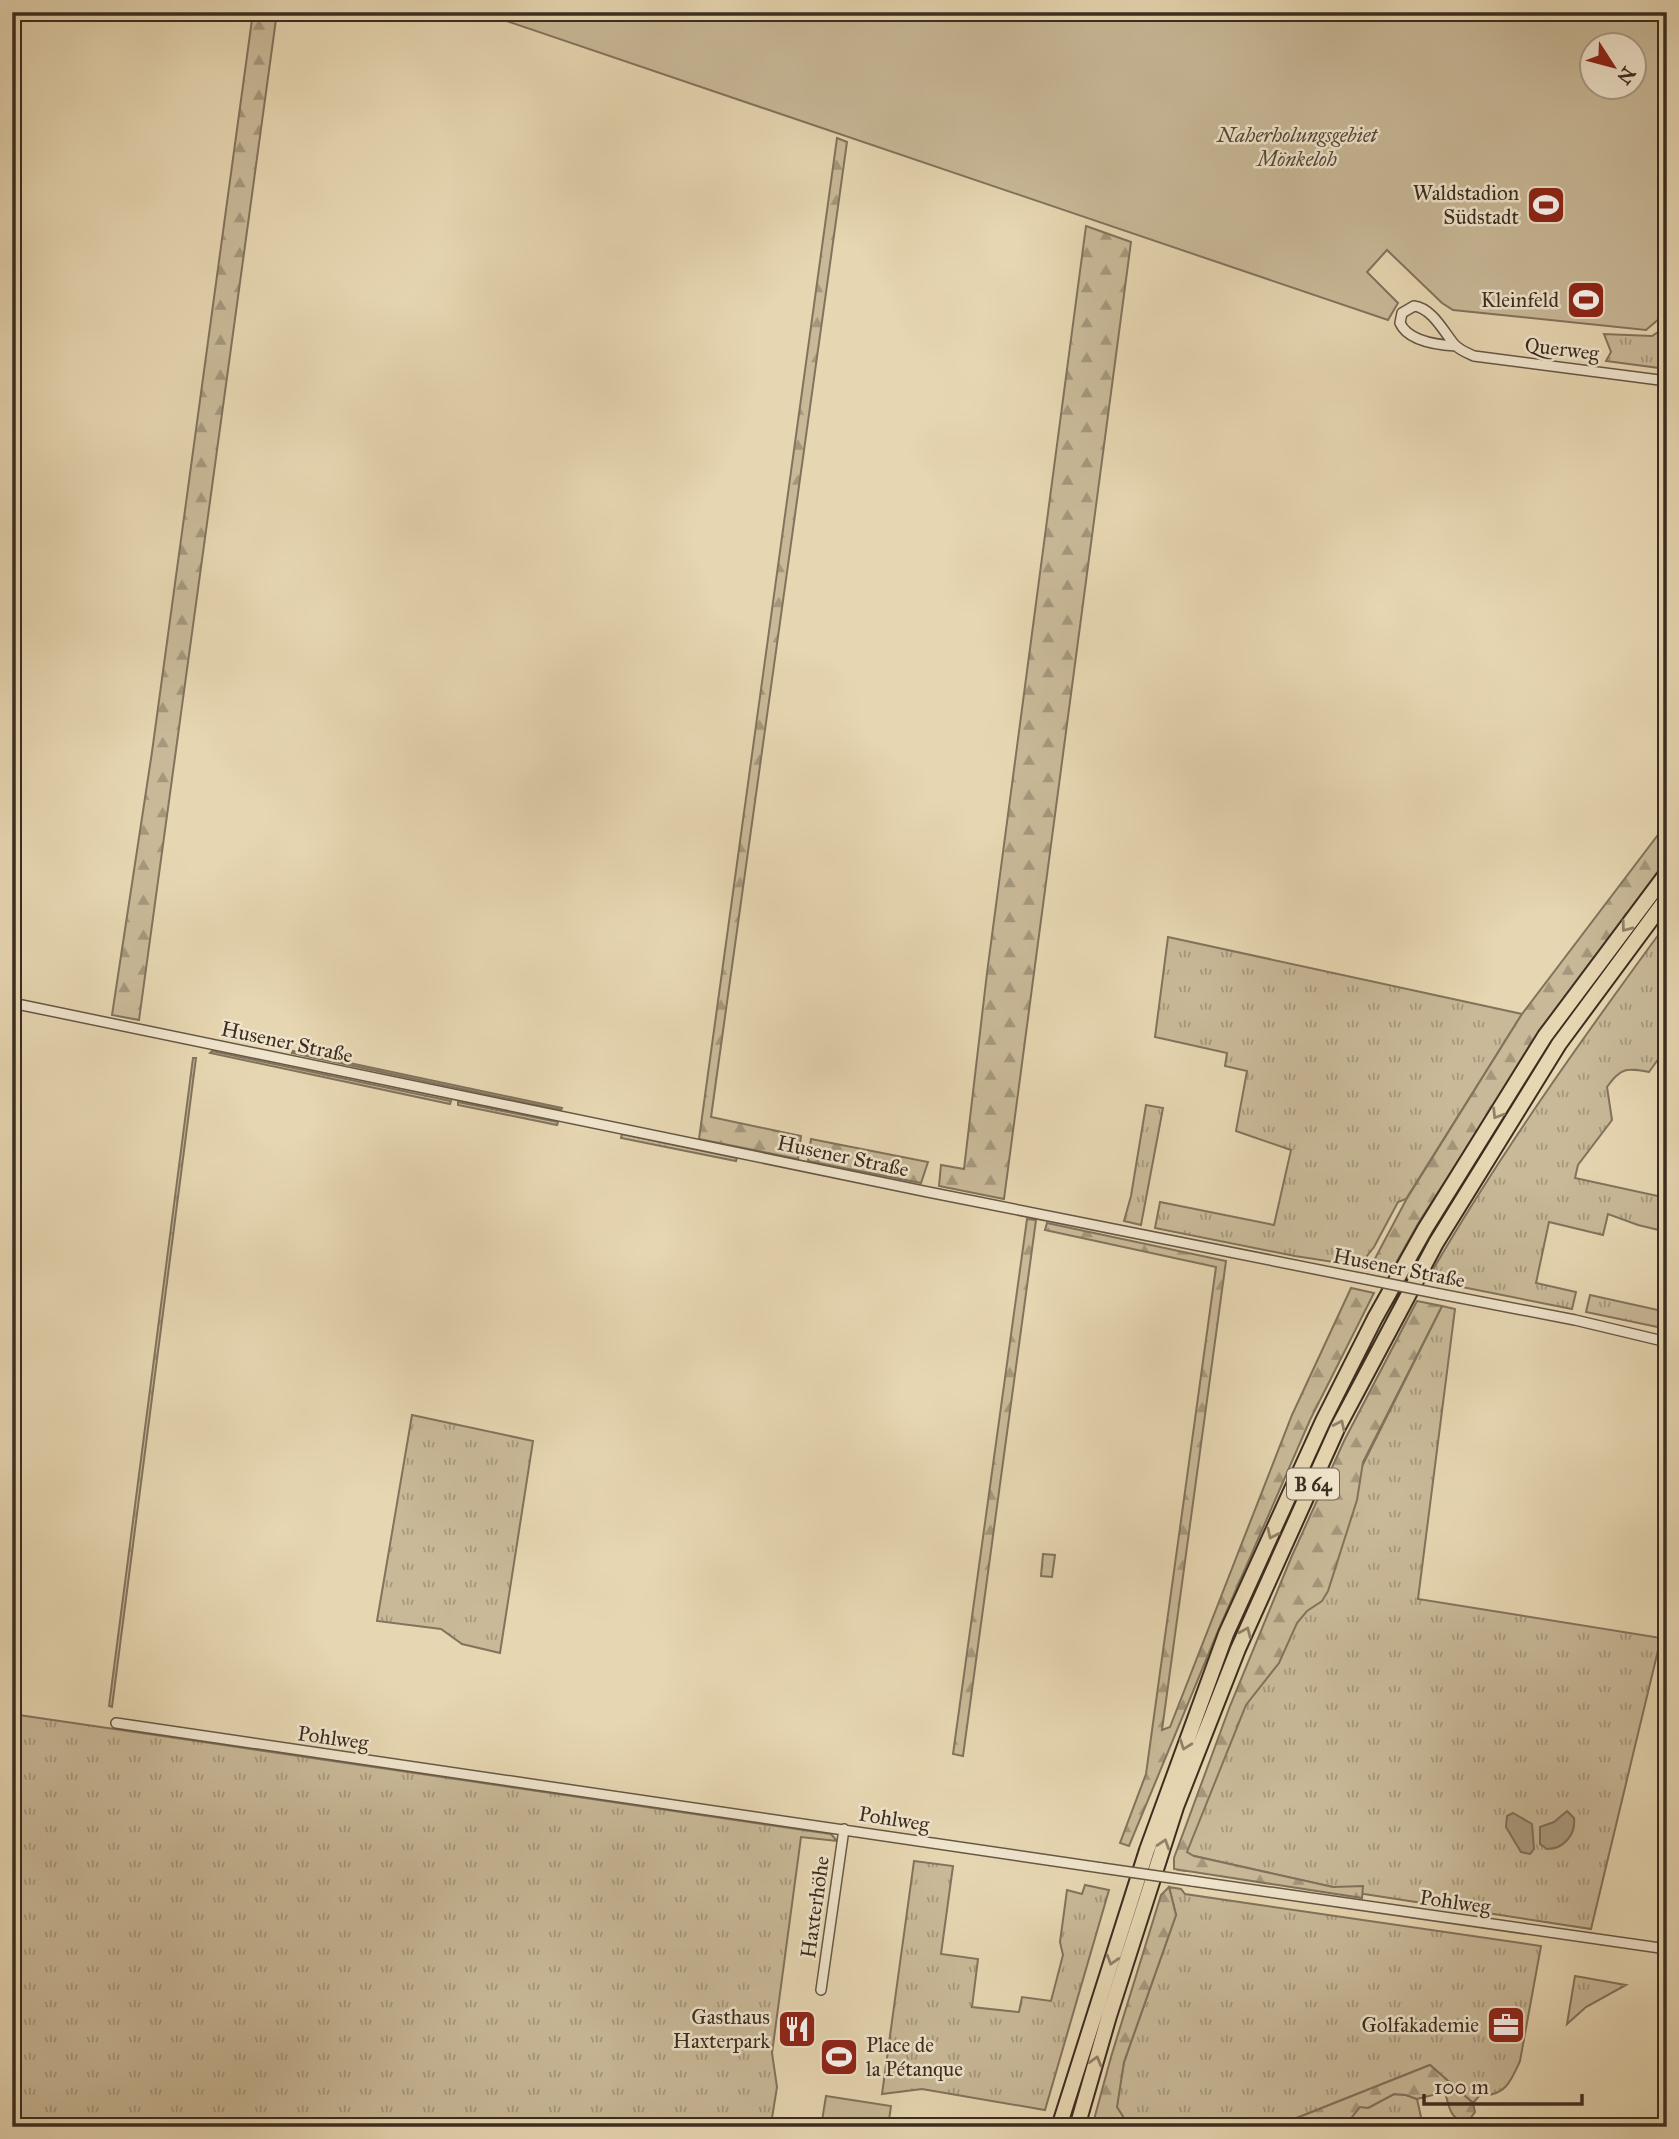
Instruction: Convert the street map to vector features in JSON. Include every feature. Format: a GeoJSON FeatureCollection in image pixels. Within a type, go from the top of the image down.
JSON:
{"type":"FeatureCollection","features":[{"type":"Feature","properties":{"kind":"highway","name":"B 64"},"geometry":{"type":"LineString","coordinates":[[1059,2127],[1147,1850],[1226,1634],[1323,1421],[1375,1318],[1425,1229],[1545,1036],[1667,873]]}},
{"type":"Feature","properties":{"kind":"highway","name":"B 64"},"geometry":{"type":"LineString","coordinates":[[1077,2127],[1113,2003],[1176,1807],[1238,1649],[1337,1429],[1436,1244],[1559,1044],[1667,898]]}},
{"type":"Feature","properties":{"kind":"street","name":"Querweg"},"geometry":{"type":"LineString","coordinates":[[1456,346],[1441,345],[1405,332],[1400,323],[1402,313],[1414,306],[1424,309],[1456,346],[1474,356],[1667,381]]}},
{"type":"Feature","properties":{"kind":"street","name":"Husener Straße"},"geometry":{"type":"LineString","coordinates":[[12,1003],[928,1192],[1575,1320],[1667,1342]]}},
{"type":"Feature","properties":{"kind":"street","name":"Pohlweg"},"geometry":{"type":"LineString","coordinates":[[116,1723],[1667,1949]]}},
{"type":"Feature","properties":{"kind":"street","name":"Haxterhöhe"},"geometry":{"type":"LineString","coordinates":[[821,1990],[844,1829]]}},
{"type":"Feature","properties":{"kind":"green space"},"geometry":{"type":"Polygon","coordinates":[[[253,12],[277,12],[139,1020],[112,1015],[152,752],[253,12]]]}},
{"type":"Feature","properties":{"kind":"green space","name":"Naherholungsgebiet Mönkeloh"},"geometry":{"type":"Polygon","coordinates":[[[480,12],[1667,12],[1667,312],[1646,330],[1453,310],[1442,303],[1387,250],[1367,272],[1398,303],[1388,320],[480,12]]]}},
{"type":"Feature","properties":{"kind":"green space"},"geometry":{"type":"Polygon","coordinates":[[[837,138],[847,142],[711,1117],[801,1136],[798,1159],[699,1139],[837,138]]]}},
{"type":"Feature","properties":{"kind":"green space"},"geometry":{"type":"Polygon","coordinates":[[[1086,226],[1131,242],[1004,1199],[939,1186],[941,1165],[964,1169],[987,973],[1086,226]]]}},
{"type":"Feature","properties":{"kind":"green space"},"geometry":{"type":"Polygon","coordinates":[[[1667,326],[1667,369],[1606,361],[1611,352],[1604,334],[1652,336],[1667,326]]]}},
{"type":"Feature","properties":{"kind":"green space"},"geometry":{"type":"Polygon","coordinates":[[[1667,823],[1667,861],[1545,1025],[1419,1222],[1391,1272],[1370,1268],[1406,1200],[1522,1014],[1667,823]]]}},
{"type":"Feature","properties":{"kind":"green space"},"geometry":{"type":"Polygon","coordinates":[[[1667,923],[1667,1047],[1649,1072],[1625,1070],[1607,1087],[1612,1120],[1578,1165],[1575,1178],[1667,1198],[1667,1232],[1608,1214],[1603,1235],[1549,1222],[1536,1283],[1576,1292],[1572,1309],[1427,1280],[1512,1143],[1572,1054],[1667,923]]]}},
{"type":"Feature","properties":{"kind":"green space"},"geometry":{"type":"Polygon","coordinates":[[[1168,937],[1522,1014],[1406,1199],[1398,1202],[1374,1247],[1359,1266],[1155,1228],[1160,1202],[1274,1225],[1291,1150],[1236,1131],[1247,1071],[1225,1066],[1227,1053],[1155,1037],[1168,937]]]}},
{"type":"Feature","properties":{"kind":"green space"},"geometry":{"type":"Polygon","coordinates":[[[212,1051],[451,1101],[450,1104],[210,1053],[212,1051]]]}},
{"type":"Feature","properties":{"kind":"green space"},"geometry":{"type":"Polygon","coordinates":[[[293,1051],[562,1108],[561,1110],[292,1053],[293,1051]]]}},
{"type":"Feature","properties":{"kind":"green space"},"geometry":{"type":"Polygon","coordinates":[[[193,1058],[196,1058],[112,1707],[109,1706],[193,1058]]]}},
{"type":"Feature","properties":{"kind":"green space"},"geometry":{"type":"Polygon","coordinates":[[[458,1102],[558,1122],[557,1125],[458,1105],[458,1102]]]}},
{"type":"Feature","properties":{"kind":"green space"},"geometry":{"type":"Polygon","coordinates":[[[1146,1105],[1163,1108],[1141,1225],[1124,1221],[1131,1196],[1146,1105]]]}},
{"type":"Feature","properties":{"kind":"green space"},"geometry":{"type":"Polygon","coordinates":[[[622,1134],[737,1158],[736,1161],[621,1138],[622,1134]]]}},
{"type":"Feature","properties":{"kind":"green space"},"geometry":{"type":"Polygon","coordinates":[[[811,1139],[928,1162],[921,1183],[808,1161],[811,1139]]]}},
{"type":"Feature","properties":{"kind":"green space"},"geometry":{"type":"Polygon","coordinates":[[[1027,1219],[1036,1220],[963,1756],[953,1754],[1027,1219]]]}},
{"type":"Feature","properties":{"kind":"green space"},"geometry":{"type":"Polygon","coordinates":[[[1047,1223],[1226,1261],[1162,1730],[1170,1727],[1292,1415],[1351,1288],[1374,1293],[1310,1420],[1218,1631],[1129,1846],[1120,1843],[1146,1774],[1216,1267],[1045,1230],[1047,1223]]]}},
{"type":"Feature","properties":{"kind":"green space"},"geometry":{"type":"Polygon","coordinates":[[[1590,1295],[1667,1312],[1667,1329],[1586,1312],[1590,1295]]]}},
{"type":"Feature","properties":{"kind":"green space"},"geometry":{"type":"Polygon","coordinates":[[[1417,1301],[1442,1306],[1363,1462],[1357,1500],[1328,1591],[1322,1601],[1307,1611],[1297,1623],[1279,1663],[1246,1705],[1187,1852],[1194,1856],[1333,1887],[1363,1886],[1362,1898],[1174,1869],[1174,1858],[1230,1706],[1291,1558],[1344,1441],[1417,1301]]]}},
{"type":"Feature","properties":{"kind":"green space"},"geometry":{"type":"Polygon","coordinates":[[[1442,1306],[1455,1309],[1418,1599],[1661,1638],[1591,1929],[1364,1894],[1194,1856],[1186,1871],[1178,1870],[1244,1703],[1442,1306]]]}},
{"type":"Feature","properties":{"kind":"green space"},"geometry":{"type":"Polygon","coordinates":[[[412,1415],[533,1441],[500,1653],[462,1644],[441,1629],[377,1621],[412,1415]]]}},
{"type":"Feature","properties":{"kind":"green space"},"geometry":{"type":"Polygon","coordinates":[[[1043,1554],[1055,1555],[1052,1577],[1041,1576],[1043,1554]]]}},
{"type":"Feature","properties":{"kind":"green space"},"geometry":{"type":"Polygon","coordinates":[[[12,1714],[831,1834],[837,1841],[801,1837],[772,2053],[777,2087],[771,2124],[786,2127],[12,2127],[12,1714]]]}},
{"type":"Feature","properties":{"kind":"green space"},"geometry":{"type":"Polygon","coordinates":[[[914,1861],[953,1866],[941,1954],[978,1959],[972,2007],[1019,2012],[1022,1997],[1051,2001],[1063,1955],[1060,1942],[1067,1890],[1082,1894],[1085,1885],[1109,1890],[1045,2110],[922,2089],[882,2094],[914,1861]]]}},
{"type":"Feature","properties":{"kind":"green space"},"geometry":{"type":"Polygon","coordinates":[[[1169,1887],[1181,1889],[1185,1894],[1541,1946],[1520,2061],[1513,2075],[1501,2090],[1480,2095],[1473,2103],[1430,2065],[1274,2127],[1109,2127],[1116,2107],[1124,2062],[1176,1915],[1169,1887]]]}},
{"type":"Feature","properties":{"kind":"green space"},"geometry":{"type":"Polygon","coordinates":[[[1169,1887],[1176,1915],[1124,2062],[1117,2107],[1126,2121],[1125,2127],[1092,2127],[1161,1895],[1169,1887]]]}},
{"type":"Feature","properties":{"kind":"green space"},"geometry":{"type":"Polygon","coordinates":[[[1575,1976],[1626,1985],[1586,2007],[1567,2024],[1575,1976]]]}},
{"type":"Feature","properties":{"kind":"green space","name":"Place de la Pétanque"},"geometry":{"type":"Polygon","coordinates":[[[832,2039],[852,2043],[847,2074],[826,2071],[832,2039]]]}},
{"type":"Feature","properties":{"kind":"green space"},"geometry":{"type":"Polygon","coordinates":[[[1430,2065],[1473,2103],[1475,2112],[1469,2120],[1454,2116],[1445,2092],[1417,2099],[1394,2094],[1368,2108],[1360,2107],[1344,2127],[1274,2127],[1430,2065]]]}},
{"type":"Feature","properties":{"kind":"green space"},"geometry":{"type":"Polygon","coordinates":[[[1394,2094],[1417,2099],[1423,2126],[1344,2127],[1360,2106],[1368,2108],[1394,2094]]]}},
{"type":"Feature","properties":{"kind":"green space"},"geometry":{"type":"Polygon","coordinates":[[[826,2096],[891,2106],[888,2127],[821,2127],[826,2096]]]}},
{"type":"Feature","properties":{"kind":"shaded area"},"geometry":{"type":"Polygon","coordinates":[[[1567,1811],[1574,1818],[1571,1835],[1559,1846],[1547,1849],[1540,1844],[1540,1827],[1554,1822],[1567,1811]]]}},
{"type":"Feature","properties":{"kind":"shaded area"},"geometry":{"type":"Polygon","coordinates":[[[1513,1813],[1532,1824],[1534,1849],[1530,1854],[1521,1852],[1506,1827],[1507,1816],[1513,1813]]]}},
{"type":"Feature","properties":{"kind":"place","name":"Waldstadion Südstadt"},"geometry":{"type":"Point","coordinates":[1546,205]}},
{"type":"Feature","properties":{"kind":"place","name":"Kleinfeld"},"geometry":{"type":"Point","coordinates":[1586,300]}},
{"type":"Feature","properties":{"kind":"place","name":"Golfakademie"},"geometry":{"type":"Point","coordinates":[1506,2025]}},
{"type":"Feature","properties":{"kind":"place","name":"Gasthaus Haxterpark"},"geometry":{"type":"Point","coordinates":[797,2029]}},
{"type":"Feature","properties":{"kind":"place","name":"Place de la Pétanque"},"geometry":{"type":"Point","coordinates":[839,2057]}}]}
